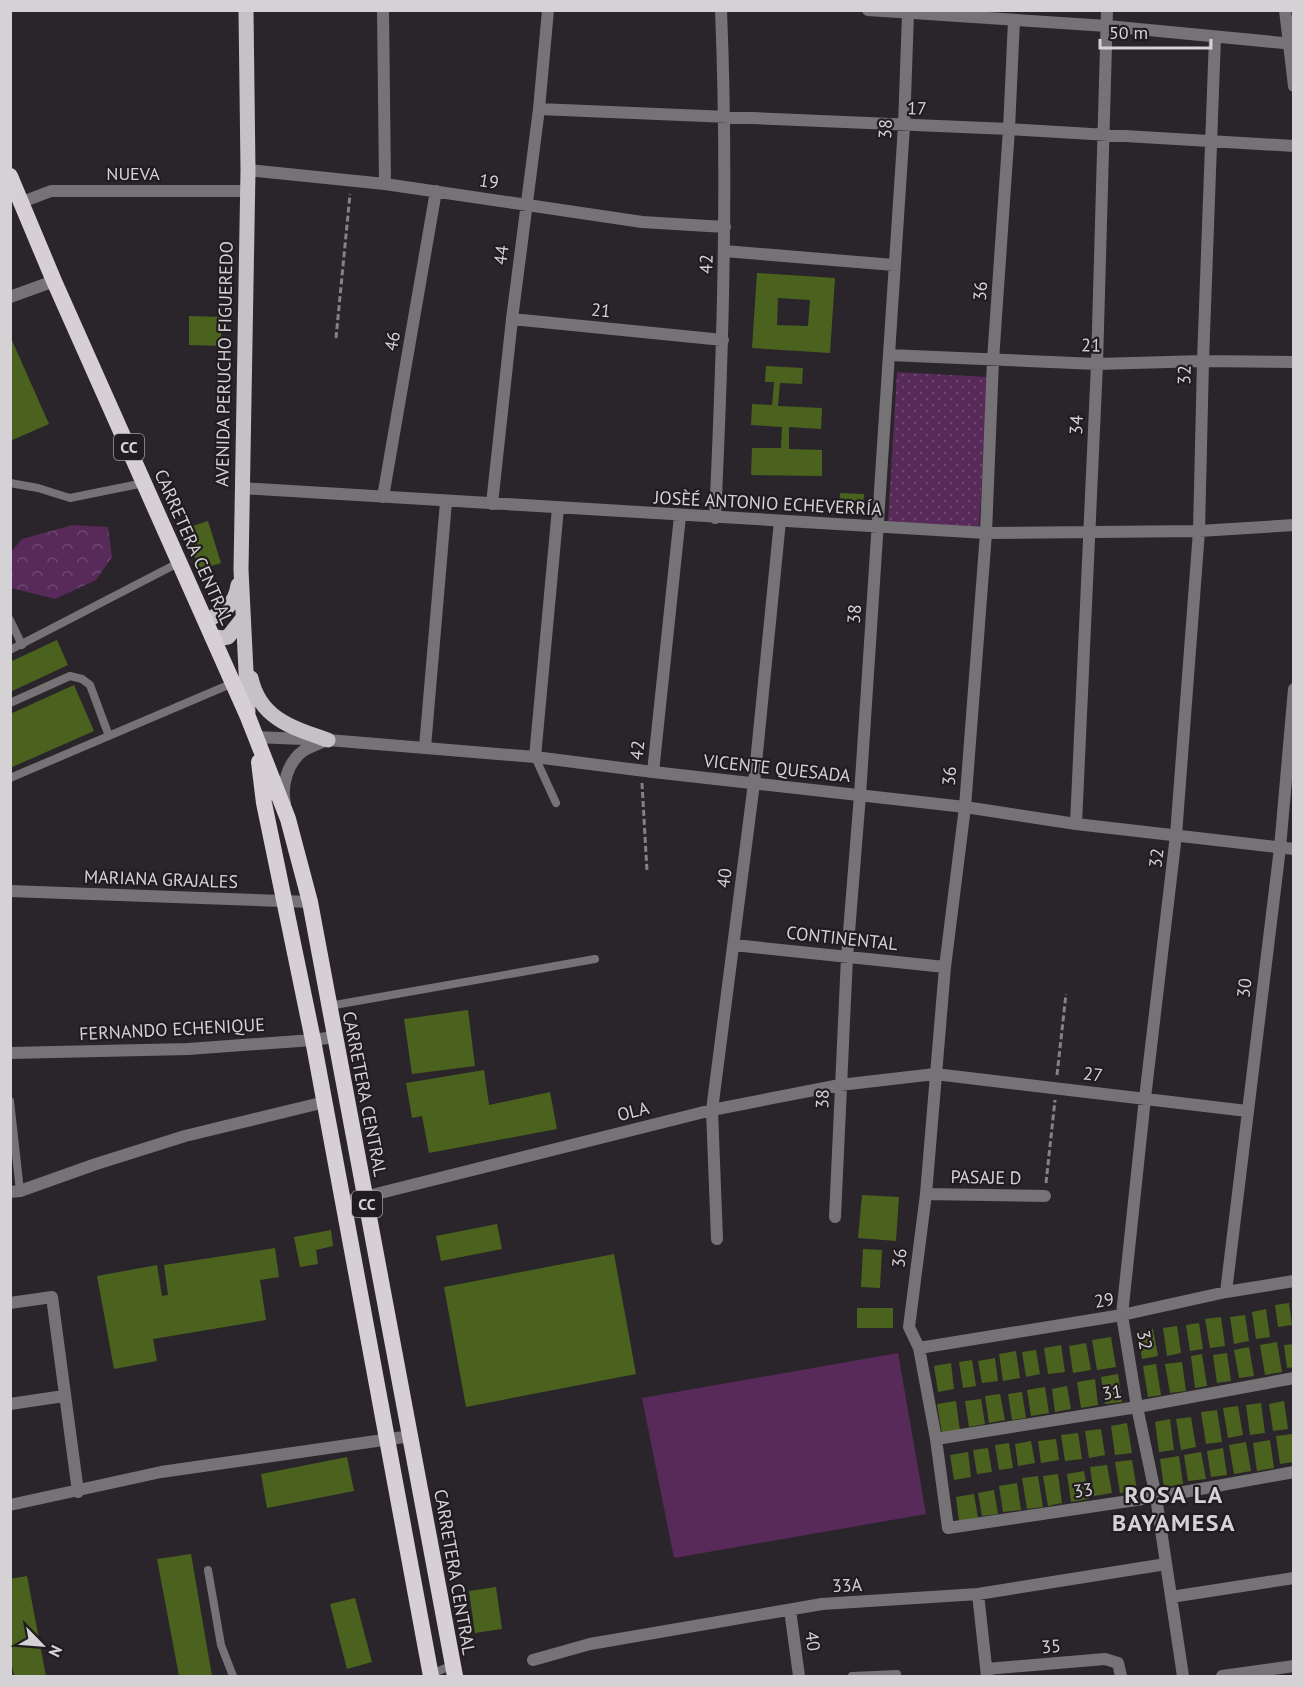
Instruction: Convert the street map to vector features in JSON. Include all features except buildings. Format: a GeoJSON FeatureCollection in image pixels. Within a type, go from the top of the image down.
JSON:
{"type":"FeatureCollection","features":[{"type":"Feature","properties":{"kind":"highway","name":"CARRETERA CENTRAL"},"geometry":{"type":"LineString","coordinates":[[10,176],[54,281],[248,717],[288,819],[310,902],[454,1671]]}},
{"type":"Feature","properties":{"kind":"highway","name":"CARRETERA CENTRAL"},"geometry":{"type":"LineString","coordinates":[[255,737],[264,803],[286,902],[344,1202],[429,1676]]}},
{"type":"Feature","properties":{"kind":"main road","name":"AVENIDA PERUCHO FIGUEREDO"},"geometry":{"type":"LineString","coordinates":[[246,10],[248,170],[241,570],[248,717]]}},
{"type":"Feature","properties":{"kind":"main road"},"geometry":{"type":"LineString","coordinates":[[241,570],[237,593],[231,605],[209,628],[222,638],[228,637],[243,618]]}},
{"type":"Feature","properties":{"kind":"main road"},"geometry":{"type":"LineString","coordinates":[[245,653],[252,685],[260,702],[276,719],[295,729],[328,740]]}},
{"type":"Feature","properties":{"kind":"street"},"geometry":{"type":"LineString","coordinates":[[383,10],[385,184]]}},
{"type":"Feature","properties":{"kind":"street","name":"44"},"geometry":{"type":"LineString","coordinates":[[492,504],[512,319],[539,109],[548,10]]}},
{"type":"Feature","properties":{"kind":"street","name":"42"},"geometry":{"type":"LineString","coordinates":[[715,518],[723,340],[725,227],[725,116],[721,10]]}},
{"type":"Feature","properties":{"kind":"street"},"geometry":{"type":"LineString","coordinates":[[868,10],[1107,26],[1291,44]]}},
{"type":"Feature","properties":{"kind":"street"},"geometry":{"type":"LineString","coordinates":[[1107,10],[1107,26]]}},
{"type":"Feature","properties":{"kind":"street"},"geometry":{"type":"LineString","coordinates":[[1285,10],[1291,44],[1293,86]]}},
{"type":"Feature","properties":{"kind":"street","name":"38"},"geometry":{"type":"LineString","coordinates":[[835,1217],[847,957],[878,528],[904,126],[908,14]]}},
{"type":"Feature","properties":{"kind":"street","name":"36"},"geometry":{"type":"LineString","coordinates":[[948,1528],[936,1439],[919,1348],[909,1327],[926,1194],[945,967],[965,807],[986,533],[993,360],[1014,20]]}},
{"type":"Feature","properties":{"kind":"street","name":"34"},"geometry":{"type":"LineString","coordinates":[[1076,824],[1097,363],[1107,26]]}},
{"type":"Feature","properties":{"kind":"street","name":"32"},"geometry":{"type":"LineString","coordinates":[[1183,1677],[1156,1497],[1137,1407],[1122,1315],[1144,1098],[1176,835],[1199,531],[1215,37]]}},
{"type":"Feature","properties":{"kind":"street","name":"17"},"geometry":{"type":"LineString","coordinates":[[539,109],[1009,129],[1293,146]]}},
{"type":"Feature","properties":{"kind":"street","name":"19"},"geometry":{"type":"LineString","coordinates":[[248,170],[385,184],[642,222],[725,227]]}},
{"type":"Feature","properties":{"kind":"street","name":"NUEVA"},"geometry":{"type":"LineString","coordinates":[[22,202],[51,191],[246,190]]}},
{"type":"Feature","properties":{"kind":"street","name":"46"},"geometry":{"type":"LineString","coordinates":[[383,498],[436,191]]}},
{"type":"Feature","properties":{"kind":"street"},"geometry":{"type":"LineString","coordinates":[[724,251],[894,266]]}},
{"type":"Feature","properties":{"kind":"street"},"geometry":{"type":"LineString","coordinates":[[10,297],[54,281]]}},
{"type":"Feature","properties":{"kind":"street","name":"21"},"geometry":{"type":"LineString","coordinates":[[512,319],[723,340]]}},
{"type":"Feature","properties":{"kind":"street","name":"21"},"geometry":{"type":"LineString","coordinates":[[889,355],[1097,363],[1293,362]]}},
{"type":"Feature","properties":{"kind":"street","name":"JOSÈÉ ANTONIO ECHEVERRÍA"},"geometry":{"type":"LineString","coordinates":[[241,488],[986,533],[1199,531],[1293,525]]}},
{"type":"Feature","properties":{"kind":"street"},"geometry":{"type":"LineString","coordinates":[[425,747],[446,502]]}},
{"type":"Feature","properties":{"kind":"street"},"geometry":{"type":"LineString","coordinates":[[535,757],[558,508]]}},
{"type":"Feature","properties":{"kind":"street","name":"42"},"geometry":{"type":"LineString","coordinates":[[647,772],[680,516]]}},
{"type":"Feature","properties":{"kind":"street","name":"40"},"geometry":{"type":"LineString","coordinates":[[717,1239],[712,1110],[754,783],[780,521]]}},
{"type":"Feature","properties":{"kind":"street","name":"30"},"geometry":{"type":"LineString","coordinates":[[1226,1292],[1280,848],[1293,689]]}},
{"type":"Feature","properties":{"kind":"street","name":"VICENTE QUESADA"},"geometry":{"type":"LineString","coordinates":[[255,737],[328,740],[535,757],[647,772],[965,807],[1076,824],[1293,849]]}},
{"type":"Feature","properties":{"kind":"street"},"geometry":{"type":"LineString","coordinates":[[288,819],[284,782],[289,769],[304,750],[328,740]]}},
{"type":"Feature","properties":{"kind":"street","name":"MARIANA GRAJALES"},"geometry":{"type":"LineString","coordinates":[[10,891],[310,902]]}},
{"type":"Feature","properties":{"kind":"street","name":"CONTINENTAL"},"geometry":{"type":"LineString","coordinates":[[734,945],[945,967]]}},
{"type":"Feature","properties":{"kind":"street","name":"FERNANDO ECHENIQUE"},"geometry":{"type":"LineString","coordinates":[[10,1053],[188,1049],[313,1040],[334,1036]]}},
{"type":"Feature","properties":{"kind":"street","name":"27"},"geometry":{"type":"LineString","coordinates":[[935,1074],[1247,1111]]}},
{"type":"Feature","properties":{"kind":"street","name":"OLA"},"geometry":{"type":"LineString","coordinates":[[344,1202],[712,1110],[840,1085],[935,1074]]}},
{"type":"Feature","properties":{"kind":"street"},"geometry":{"type":"LineString","coordinates":[[15,1192],[185,1136],[325,1102]]}},
{"type":"Feature","properties":{"kind":"street","name":"PASAJE D"},"geometry":{"type":"LineString","coordinates":[[926,1194],[1045,1196]]}},
{"type":"Feature","properties":{"kind":"street","name":"29"},"geometry":{"type":"LineString","coordinates":[[919,1348],[1122,1315],[1226,1292],[1293,1281]]}},
{"type":"Feature","properties":{"kind":"street"},"geometry":{"type":"LineString","coordinates":[[10,1303],[52,1297],[78,1492]]}},
{"type":"Feature","properties":{"kind":"street","name":"31"},"geometry":{"type":"LineString","coordinates":[[936,1439],[1137,1407],[1293,1378]]}},
{"type":"Feature","properties":{"kind":"street"},"geometry":{"type":"LineString","coordinates":[[10,1404],[64,1396]]}},
{"type":"Feature","properties":{"kind":"street"},"geometry":{"type":"LineString","coordinates":[[10,1505],[78,1492],[161,1472],[411,1436]]}},
{"type":"Feature","properties":{"kind":"street","name":"33"},"geometry":{"type":"LineString","coordinates":[[948,1528],[1156,1497],[1293,1472]]}},
{"type":"Feature","properties":{"kind":"street","name":"33A"},"geometry":{"type":"LineString","coordinates":[[533,1660],[590,1644],[822,1604],[978,1594],[1166,1564]]}},
{"type":"Feature","properties":{"kind":"street"},"geometry":{"type":"LineString","coordinates":[[1171,1597],[1293,1578]]}},
{"type":"Feature","properties":{"kind":"street"},"geometry":{"type":"LineString","coordinates":[[978,1594],[986,1673]]}},
{"type":"Feature","properties":{"kind":"street","name":"40"},"geometry":{"type":"LineString","coordinates":[[790,1610],[799,1677]]}},
{"type":"Feature","properties":{"kind":"street","name":"35"},"geometry":{"type":"LineString","coordinates":[[986,1673],[1105,1659],[1118,1664],[1121,1677]]}},
{"type":"Feature","properties":{"kind":"street"},"geometry":{"type":"LineString","coordinates":[[1222,1677],[1293,1666]]}},
{"type":"Feature","properties":{"kind":"lane"},"geometry":{"type":"LineString","coordinates":[[10,483],[70,498],[145,483]]}},
{"type":"Feature","properties":{"kind":"lane"},"geometry":{"type":"LineString","coordinates":[[10,650],[180,562]]}},
{"type":"Feature","properties":{"kind":"lane"},"geometry":{"type":"LineString","coordinates":[[10,620],[22,645]]}},
{"type":"Feature","properties":{"kind":"lane"},"geometry":{"type":"LineString","coordinates":[[10,703],[70,676],[82,679],[90,685],[109,736]]}},
{"type":"Feature","properties":{"kind":"lane"},"geometry":{"type":"LineString","coordinates":[[10,778],[233,683]]}},
{"type":"Feature","properties":{"kind":"lane"},"geometry":{"type":"LineString","coordinates":[[535,757],[556,803]]}},
{"type":"Feature","properties":{"kind":"lane"},"geometry":{"type":"LineString","coordinates":[[329,1006],[595,959]]}},
{"type":"Feature","properties":{"kind":"lane"},"geometry":{"type":"LineString","coordinates":[[10,1101],[15,1192]]}},
{"type":"Feature","properties":{"kind":"lane"},"geometry":{"type":"LineString","coordinates":[[208,1570],[221,1644],[233,1677]]}},
{"type":"Feature","properties":{"kind":"lane"},"geometry":{"type":"LineString","coordinates":[[429,1676],[454,1671]]}},
{"type":"Feature","properties":{"kind":"lane"},"geometry":{"type":"LineString","coordinates":[[852,1677],[897,1674]]}},
{"type":"Feature","properties":{"kind":"path"},"geometry":{"type":"LineString","coordinates":[[336,338],[351,180]]}},
{"type":"Feature","properties":{"kind":"path"},"geometry":{"type":"LineString","coordinates":[[647,772],[647,871]]}},
{"type":"Feature","properties":{"kind":"green space"},"geometry":{"type":"Polygon","coordinates":[[[897,372],[988,377],[979,527],[888,521],[897,372]]]}},
{"type":"Feature","properties":{"kind":"green space"},"geometry":{"type":"Polygon","coordinates":[[[73,525],[108,527],[112,557],[96,580],[55,599],[11,588],[11,552],[22,539],[73,525]]]}},
{"type":"Feature","properties":{"kind":"green space"},"geometry":{"type":"Polygon","coordinates":[[[898,1353],[926,1514],[674,1558],[642,1398],[898,1353]]]}},
{"type":"Feature","properties":{"kind":"district","name":"ROSA LA BAYAMESA"},"geometry":{"type":"Point","coordinates":[1174,1508]}}]}
